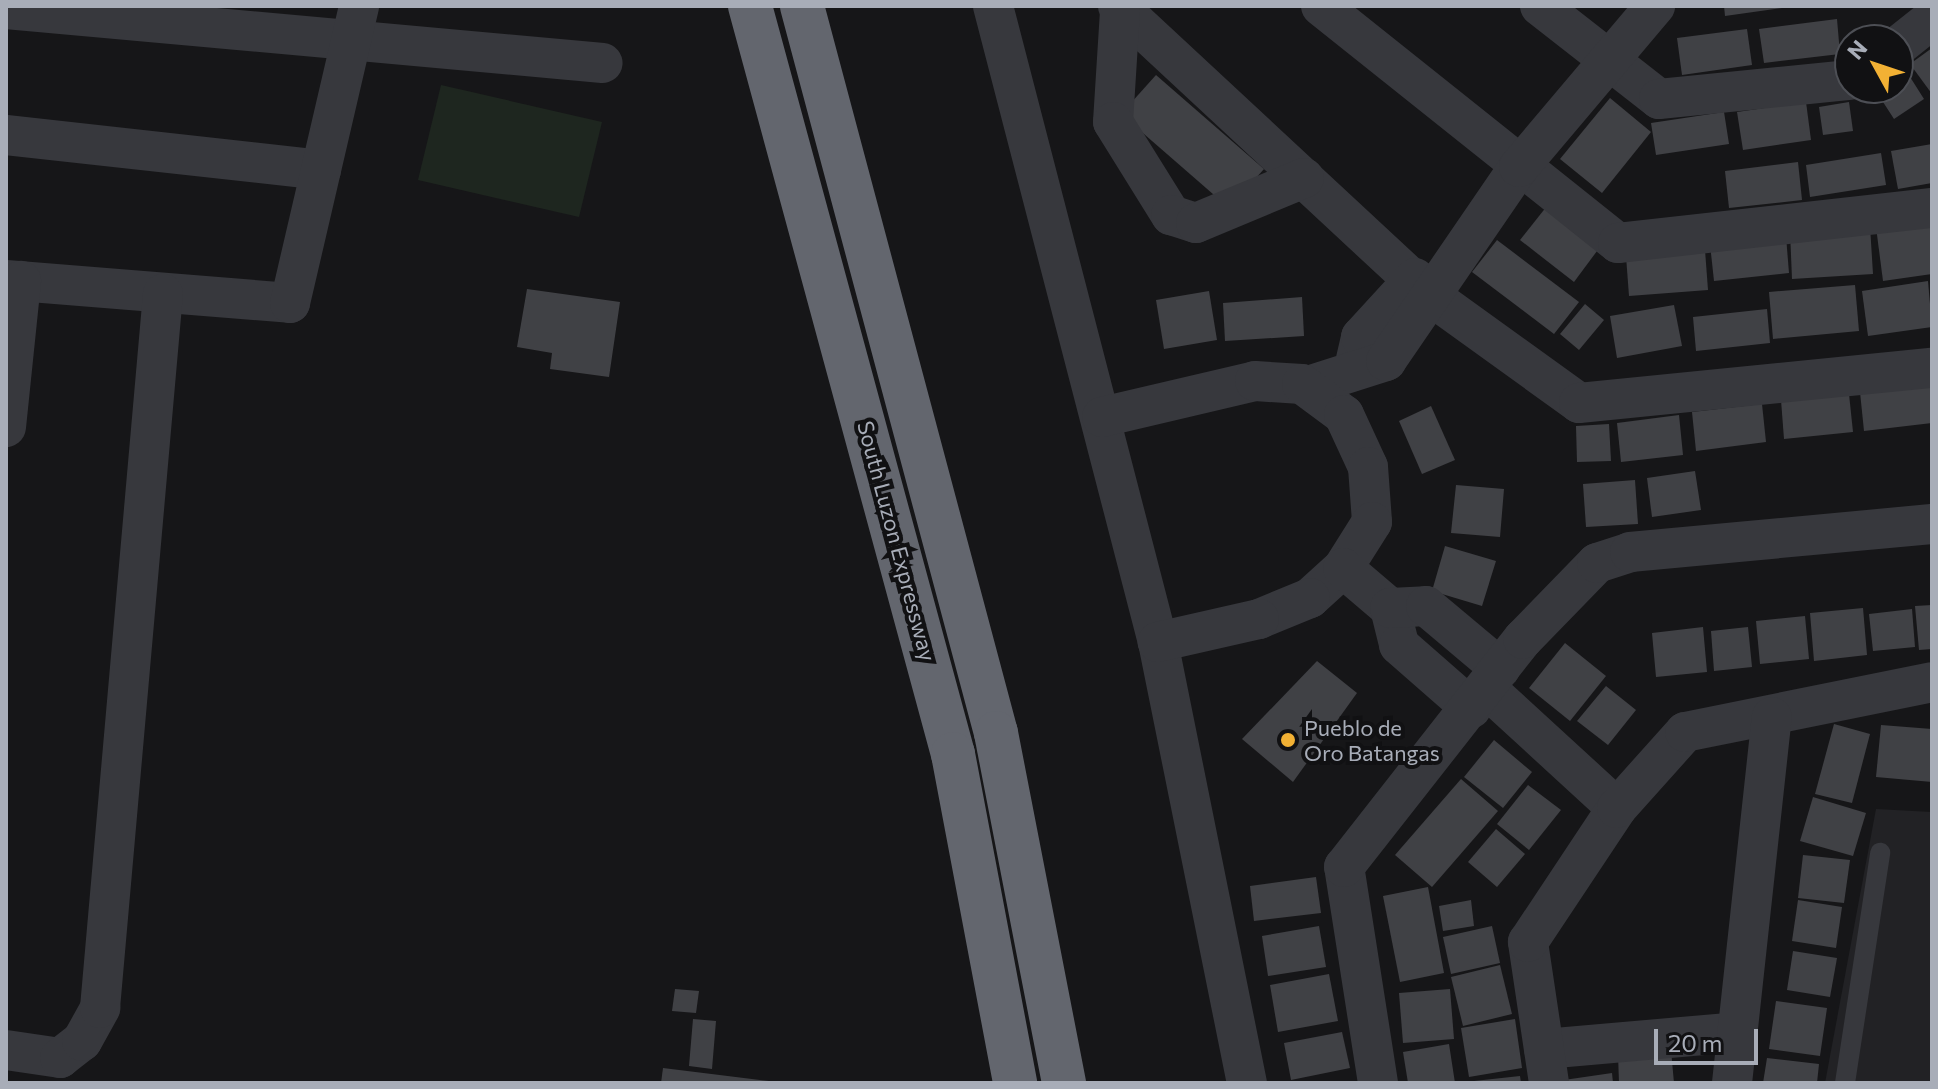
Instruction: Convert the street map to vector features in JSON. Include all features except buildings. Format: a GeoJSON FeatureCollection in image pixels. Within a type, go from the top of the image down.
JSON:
{"type":"FeatureCollection","features":[{"type":"Feature","properties":{"kind":"highway","name":"South Luzon Expressway"},"geometry":{"type":"LineString","coordinates":[[750,6],[953,754],[1015,1083]]}},
{"type":"Feature","properties":{"kind":"highway"},"geometry":{"type":"LineString","coordinates":[[802,6],[996,733],[1064,1083]]}},
{"type":"Feature","properties":{"kind":"street"},"geometry":{"type":"LineString","coordinates":[[993,6],[1158,642],[1247,1083]]}},
{"type":"Feature","properties":{"kind":"street"},"geometry":{"type":"LineString","coordinates":[[1321,6],[1618,243],[1932,208]]}},
{"type":"Feature","properties":{"kind":"street"},"geometry":{"type":"LineString","coordinates":[[1540,6],[1659,99],[1834,82]]}},
{"type":"Feature","properties":{"kind":"street"},"geometry":{"type":"LineString","coordinates":[[1102,417],[1255,381],[1311,385],[1354,368],[1386,361],[1421,286],[1655,6]]}},
{"type":"Feature","properties":{"kind":"street"},"geometry":{"type":"LineString","coordinates":[[6,9],[355,23],[603,63]]}},
{"type":"Feature","properties":{"kind":"street"},"geometry":{"type":"LineString","coordinates":[[1119,9],[1113,122],[1171,215],[1196,223],[1304,178]]}},
{"type":"Feature","properties":{"kind":"street"},"geometry":{"type":"LineString","coordinates":[[1119,9],[1421,286],[1579,403],[1932,368]]}},
{"type":"Feature","properties":{"kind":"street"},"geometry":{"type":"LineString","coordinates":[[1914,33],[1932,19]]}},
{"type":"Feature","properties":{"kind":"street"},"geometry":{"type":"LineString","coordinates":[[6,427],[13,280],[290,303],[355,23]]}},
{"type":"Feature","properties":{"kind":"street"},"geometry":{"type":"LineString","coordinates":[[6,135],[321,170]]}},
{"type":"Feature","properties":{"kind":"street"},"geometry":{"type":"LineString","coordinates":[[6,1050],[60,1058],[82,1041],[100,1008],[163,294]]}},
{"type":"Feature","properties":{"kind":"street"},"geometry":{"type":"LineString","coordinates":[[1158,642],[1259,619],[1310,598],[1343,568],[1372,522],[1368,467],[1344,415],[1311,385]]}},
{"type":"Feature","properties":{"kind":"street"},"geometry":{"type":"LineString","coordinates":[[1378,1083],[1344,867],[1486,688],[1597,563],[1619,555],[1932,524]]}},
{"type":"Feature","properties":{"kind":"street"},"geometry":{"type":"LineString","coordinates":[[1343,568],[1390,608],[1399,645],[1486,688],[1617,808]]}},
{"type":"Feature","properties":{"kind":"street"},"geometry":{"type":"LineString","coordinates":[[1737,1032],[1546,1066],[1528,942],[1617,808],[1685,732],[1772,717],[1932,682]]}},
{"type":"Feature","properties":{"kind":"street"},"geometry":{"type":"LineString","coordinates":[[1732,1083],[1772,717]]}},
{"type":"Feature","properties":{"kind":"lane"},"geometry":{"type":"LineString","coordinates":[[1845,1083],[1880,853]]}},
{"type":"Feature","properties":{"kind":"shaded area"},"geometry":{"type":"Polygon","coordinates":[[[441,85],[602,122],[579,217],[418,180],[441,85]]]}},
{"type":"Feature","properties":{"kind":"shaded area"},"geometry":{"type":"Polygon","coordinates":[[[1876,809],[1932,812],[1932,1083],[1825,1083],[1876,809]]]}},
{"type":"Feature","properties":{"kind":"place","name":"Pueblo de Oro Batangas"},"geometry":{"type":"Point","coordinates":[1288,740]}}]}
